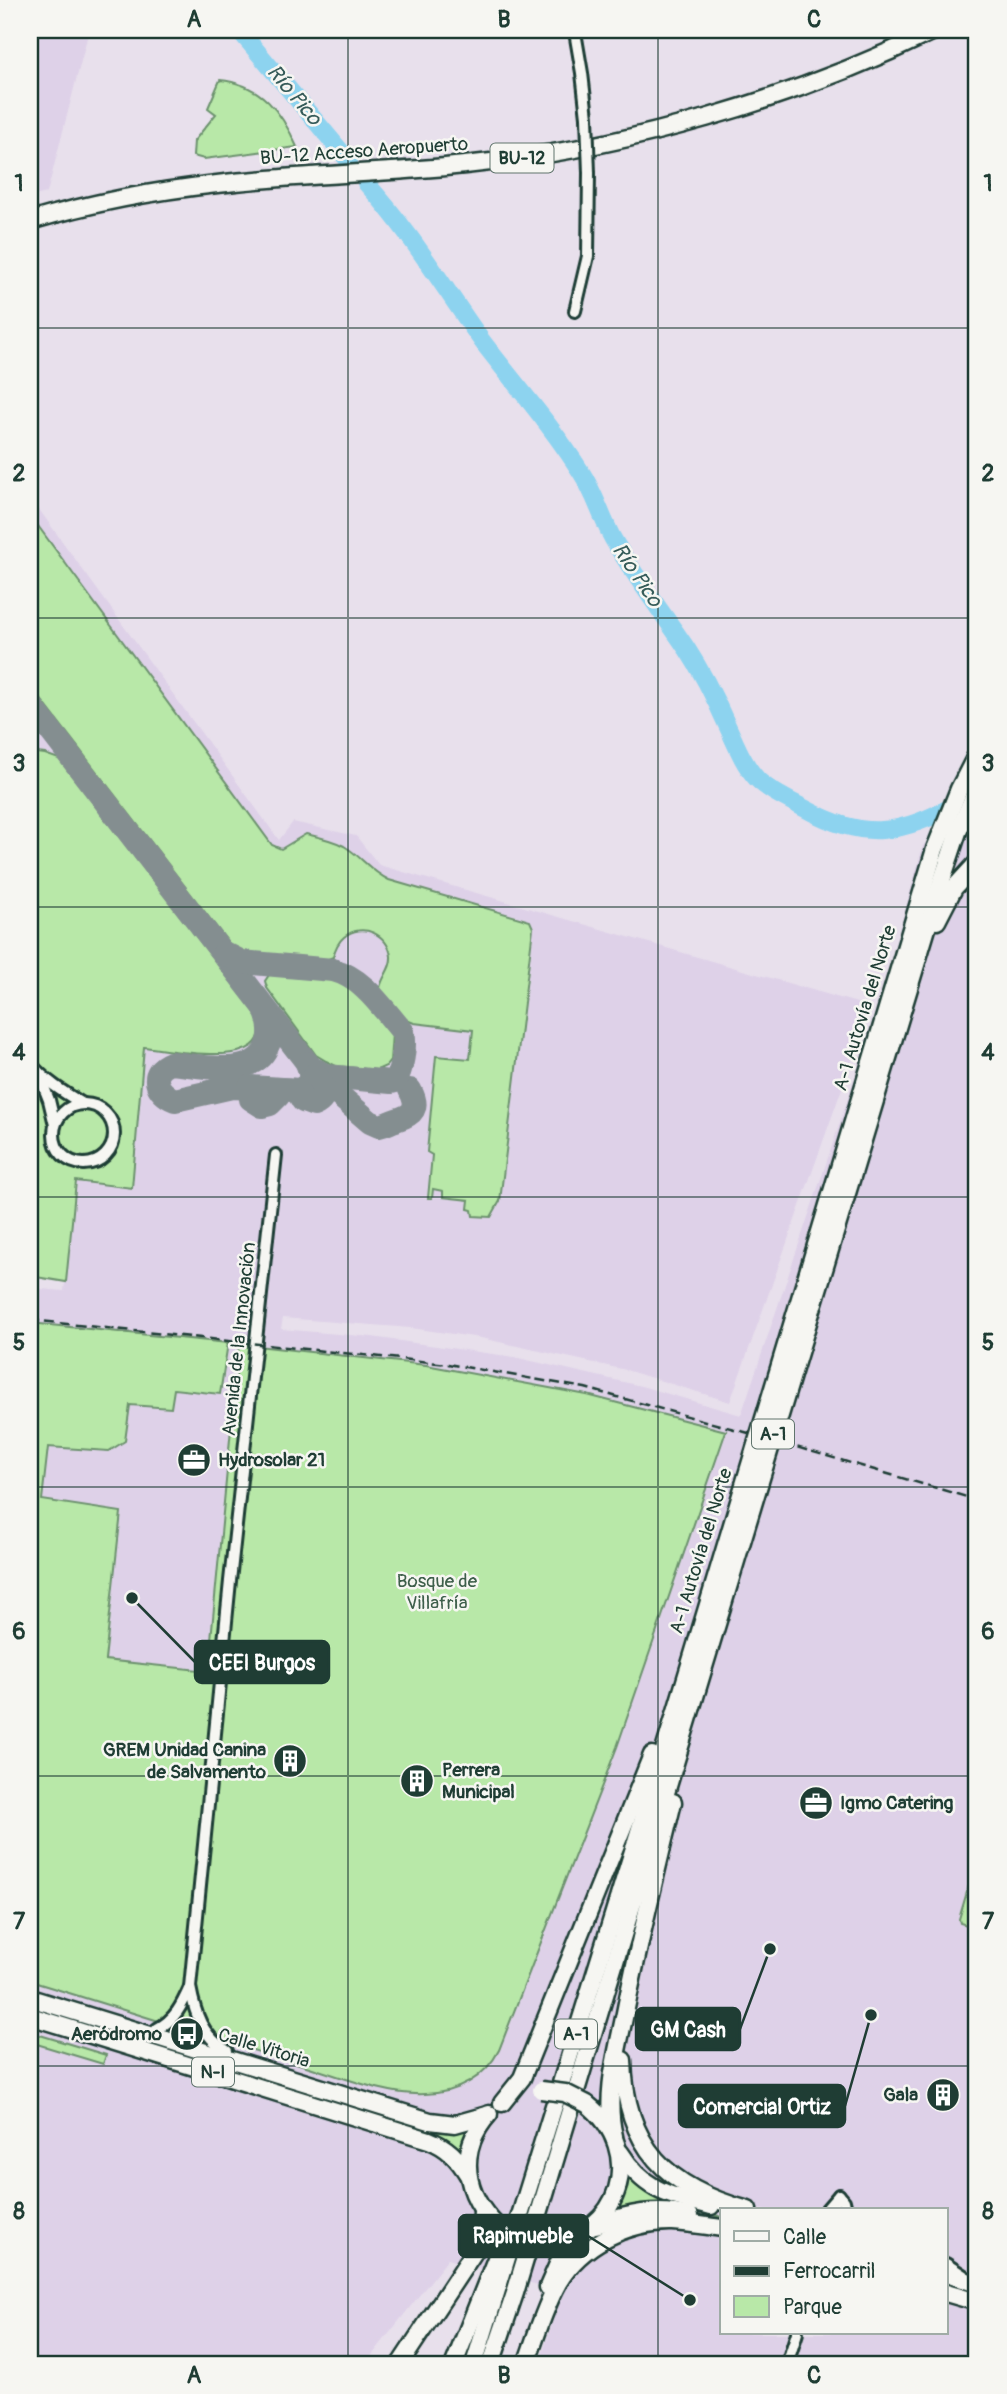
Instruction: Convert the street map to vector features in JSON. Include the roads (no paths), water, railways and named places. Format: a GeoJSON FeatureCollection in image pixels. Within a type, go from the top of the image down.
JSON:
{"type":"FeatureCollection","features":[{"type":"Feature","properties":{"kind":"highway","name":"BU-12 Acceso Aeropuerto"},"geometry":{"type":"LineString","coordinates":[[30,221],[131,196],[204,185],[466,165],[544,155],[613,141],[734,110],[794,90],[936,30]]}},
{"type":"Feature","properties":{"kind":"highway","name":"A-1 Autovía del Norte"},"geometry":{"type":"LineString","coordinates":[[474,2364],[702,1622],[931,862],[959,789],[977,754]]}},
{"type":"Feature","properties":{"kind":"highway","name":"A-1 Autovía del Norte"},"geometry":{"type":"LineString","coordinates":[[491,2364],[515,2293],[938,892],[977,788]]}},
{"type":"Feature","properties":{"kind":"highway"},"geometry":{"type":"LineString","coordinates":[[865,1130],[883,1095],[940,914],[961,879],[977,863]]}},
{"type":"Feature","properties":{"kind":"highway"},"geometry":{"type":"LineString","coordinates":[[720,2208],[664,2193],[632,2170],[616,2141],[610,2119],[610,2092],[640,1936],[682,1767],[723,1625],[721,1607]]}},
{"type":"Feature","properties":{"kind":"highway","name":"A-1"},"geometry":{"type":"LineString","coordinates":[[502,2103],[522,2078],[644,1776],[702,1622]]}},
{"type":"Feature","properties":{"kind":"highway"},"geometry":{"type":"LineString","coordinates":[[640,1936],[623,2056],[624,2087],[630,2116],[656,2160],[677,2180],[711,2198],[742,2208]]}},
{"type":"Feature","properties":{"kind":"highway","name":"Calle Vitoria"},"geometry":{"type":"LineString","coordinates":[[30,1998],[430,2121],[455,2124],[487,2115]]}},
{"type":"Feature","properties":{"kind":"highway","name":"Calle Vitoria"},"geometry":{"type":"LineString","coordinates":[[30,2016],[438,2143],[453,2155],[468,2175]]}},
{"type":"Feature","properties":{"kind":"highway","name":"N-I"},"geometry":{"type":"LineString","coordinates":[[541,2090],[565,2093],[587,2104],[602,2117],[616,2141],[621,2164],[616,2193],[604,2215],[578,2235],[545,2243],[521,2239],[498,2227],[475,2200],[468,2175],[472,2140],[487,2115],[502,2103],[518,2095],[541,2090]]}},
{"type":"Feature","properties":{"kind":"highway"},"geometry":{"type":"LineString","coordinates":[[454,2364],[548,2125]]}},
{"type":"Feature","properties":{"kind":"highway"},"geometry":{"type":"LineString","coordinates":[[400,2364],[476,2249],[481,2234],[482,2211]]}},
{"type":"Feature","properties":{"kind":"highway"},"geometry":{"type":"LineString","coordinates":[[593,2225],[628,2214],[653,2211],[681,2213],[720,2226]]}},
{"type":"Feature","properties":{"kind":"highway"},"geometry":{"type":"LineString","coordinates":[[525,2364],[558,2284],[568,2268],[590,2249],[619,2232],[657,2223],[720,2227]]}},
{"type":"Feature","properties":{"kind":"highway"},"geometry":{"type":"LineString","coordinates":[[525,2364],[533,2328],[555,2268],[578,2235]]}},
{"type":"Feature","properties":{"kind":"highway"},"geometry":{"type":"LineString","coordinates":[[948,2275],[974,2283]]}},
{"type":"Feature","properties":{"kind":"highway"},"geometry":{"type":"LineString","coordinates":[[948,2294],[977,2302]]}},
{"type":"Feature","properties":{"kind":"street"},"geometry":{"type":"LineString","coordinates":[[575,32],[587,117],[589,173],[588,256],[575,311]]}},
{"type":"Feature","properties":{"kind":"street"},"geometry":{"type":"LineString","coordinates":[[30,1063],[39,1074],[83,1104],[98,1107],[112,1121],[114,1140],[104,1157],[85,1164],[66,1158],[55,1142],[55,1126],[49,1100],[39,1074]]}},
{"type":"Feature","properties":{"kind":"street"},"geometry":{"type":"LineString","coordinates":[[55,1126],[61,1114],[69,1108],[83,1104]]}},
{"type":"Feature","properties":{"kind":"street","name":"Avenida de la Innovación"},"geometry":{"type":"LineString","coordinates":[[157,2029],[171,2020],[182,2006],[190,1987],[276,1155]]}},
{"type":"Feature","properties":{"kind":"street","name":"Avenida de la Innovación"},"geometry":{"type":"LineString","coordinates":[[190,1987],[202,2026],[213,2041],[227,2051]]}},
{"type":"Feature","properties":{"kind":"street"},"geometry":{"type":"LineString","coordinates":[[827,2208],[839,2195]]}},
{"type":"Feature","properties":{"kind":"street"},"geometry":{"type":"LineString","coordinates":[[836,2208],[839,2195]]}},
{"type":"Feature","properties":{"kind":"street"},"geometry":{"type":"LineString","coordinates":[[839,2195],[846,2208]]}},
{"type":"Feature","properties":{"kind":"street"},"geometry":{"type":"LineString","coordinates":[[948,2265],[974,2283]]}},
{"type":"Feature","properties":{"kind":"street"},"geometry":{"type":"LineString","coordinates":[[787,2364],[797,2334]]}},
{"type":"Feature","properties":{"kind":"waterway","name":"Río Pico"},"geometry":{"type":"LineString","coordinates":[[239,30],[349,161]]}},
{"type":"Feature","properties":{"kind":"waterway","name":"Río Pico"},"geometry":{"type":"LineString","coordinates":[[366,183],[412,240],[482,341],[570,455],[590,488],[613,539],[693,658],[743,760],[757,779],[778,795],[825,818],[864,830],[882,830],[919,822],[961,802]]}},
{"type":"Feature","properties":{"kind":"railway"},"geometry":{"type":"LineString","coordinates":[[30,1320],[448,1364],[585,1388],[977,1500]]}},
{"type":"Feature","properties":{"kind":"place","name":"Hydrosolar 21"},"geometry":{"type":"Point","coordinates":[194,1460]}},
{"type":"Feature","properties":{"kind":"place","name":"CEEI Burgos"},"geometry":{"type":"Point","coordinates":[132,1598]}},
{"type":"Feature","properties":{"kind":"place","name":"GREM Unidad Canina de Salvamento"},"geometry":{"type":"Point","coordinates":[290,1761]}},
{"type":"Feature","properties":{"kind":"place","name":"Perrera Municipal"},"geometry":{"type":"Point","coordinates":[417,1781]}},
{"type":"Feature","properties":{"kind":"place","name":"Igmo Catering"},"geometry":{"type":"Point","coordinates":[816,1803]}},
{"type":"Feature","properties":{"kind":"place","name":"GM Cash"},"geometry":{"type":"Point","coordinates":[770,1949]}},
{"type":"Feature","properties":{"kind":"place","name":"Comercial Ortiz"},"geometry":{"type":"Point","coordinates":[871,2015]}},
{"type":"Feature","properties":{"kind":"place","name":"Aeródromo"},"geometry":{"type":"Point","coordinates":[187,2034]}},
{"type":"Feature","properties":{"kind":"place","name":"Gala"},"geometry":{"type":"Point","coordinates":[943,2095]}},
{"type":"Feature","properties":{"kind":"place","name":"Rapimueble"},"geometry":{"type":"Point","coordinates":[690,2300]}},
{"type":"Feature","properties":{"kind":"park label","name":"Bosque de Villafría"},"geometry":{"type":"Point","coordinates":[437,1592]}}]}
